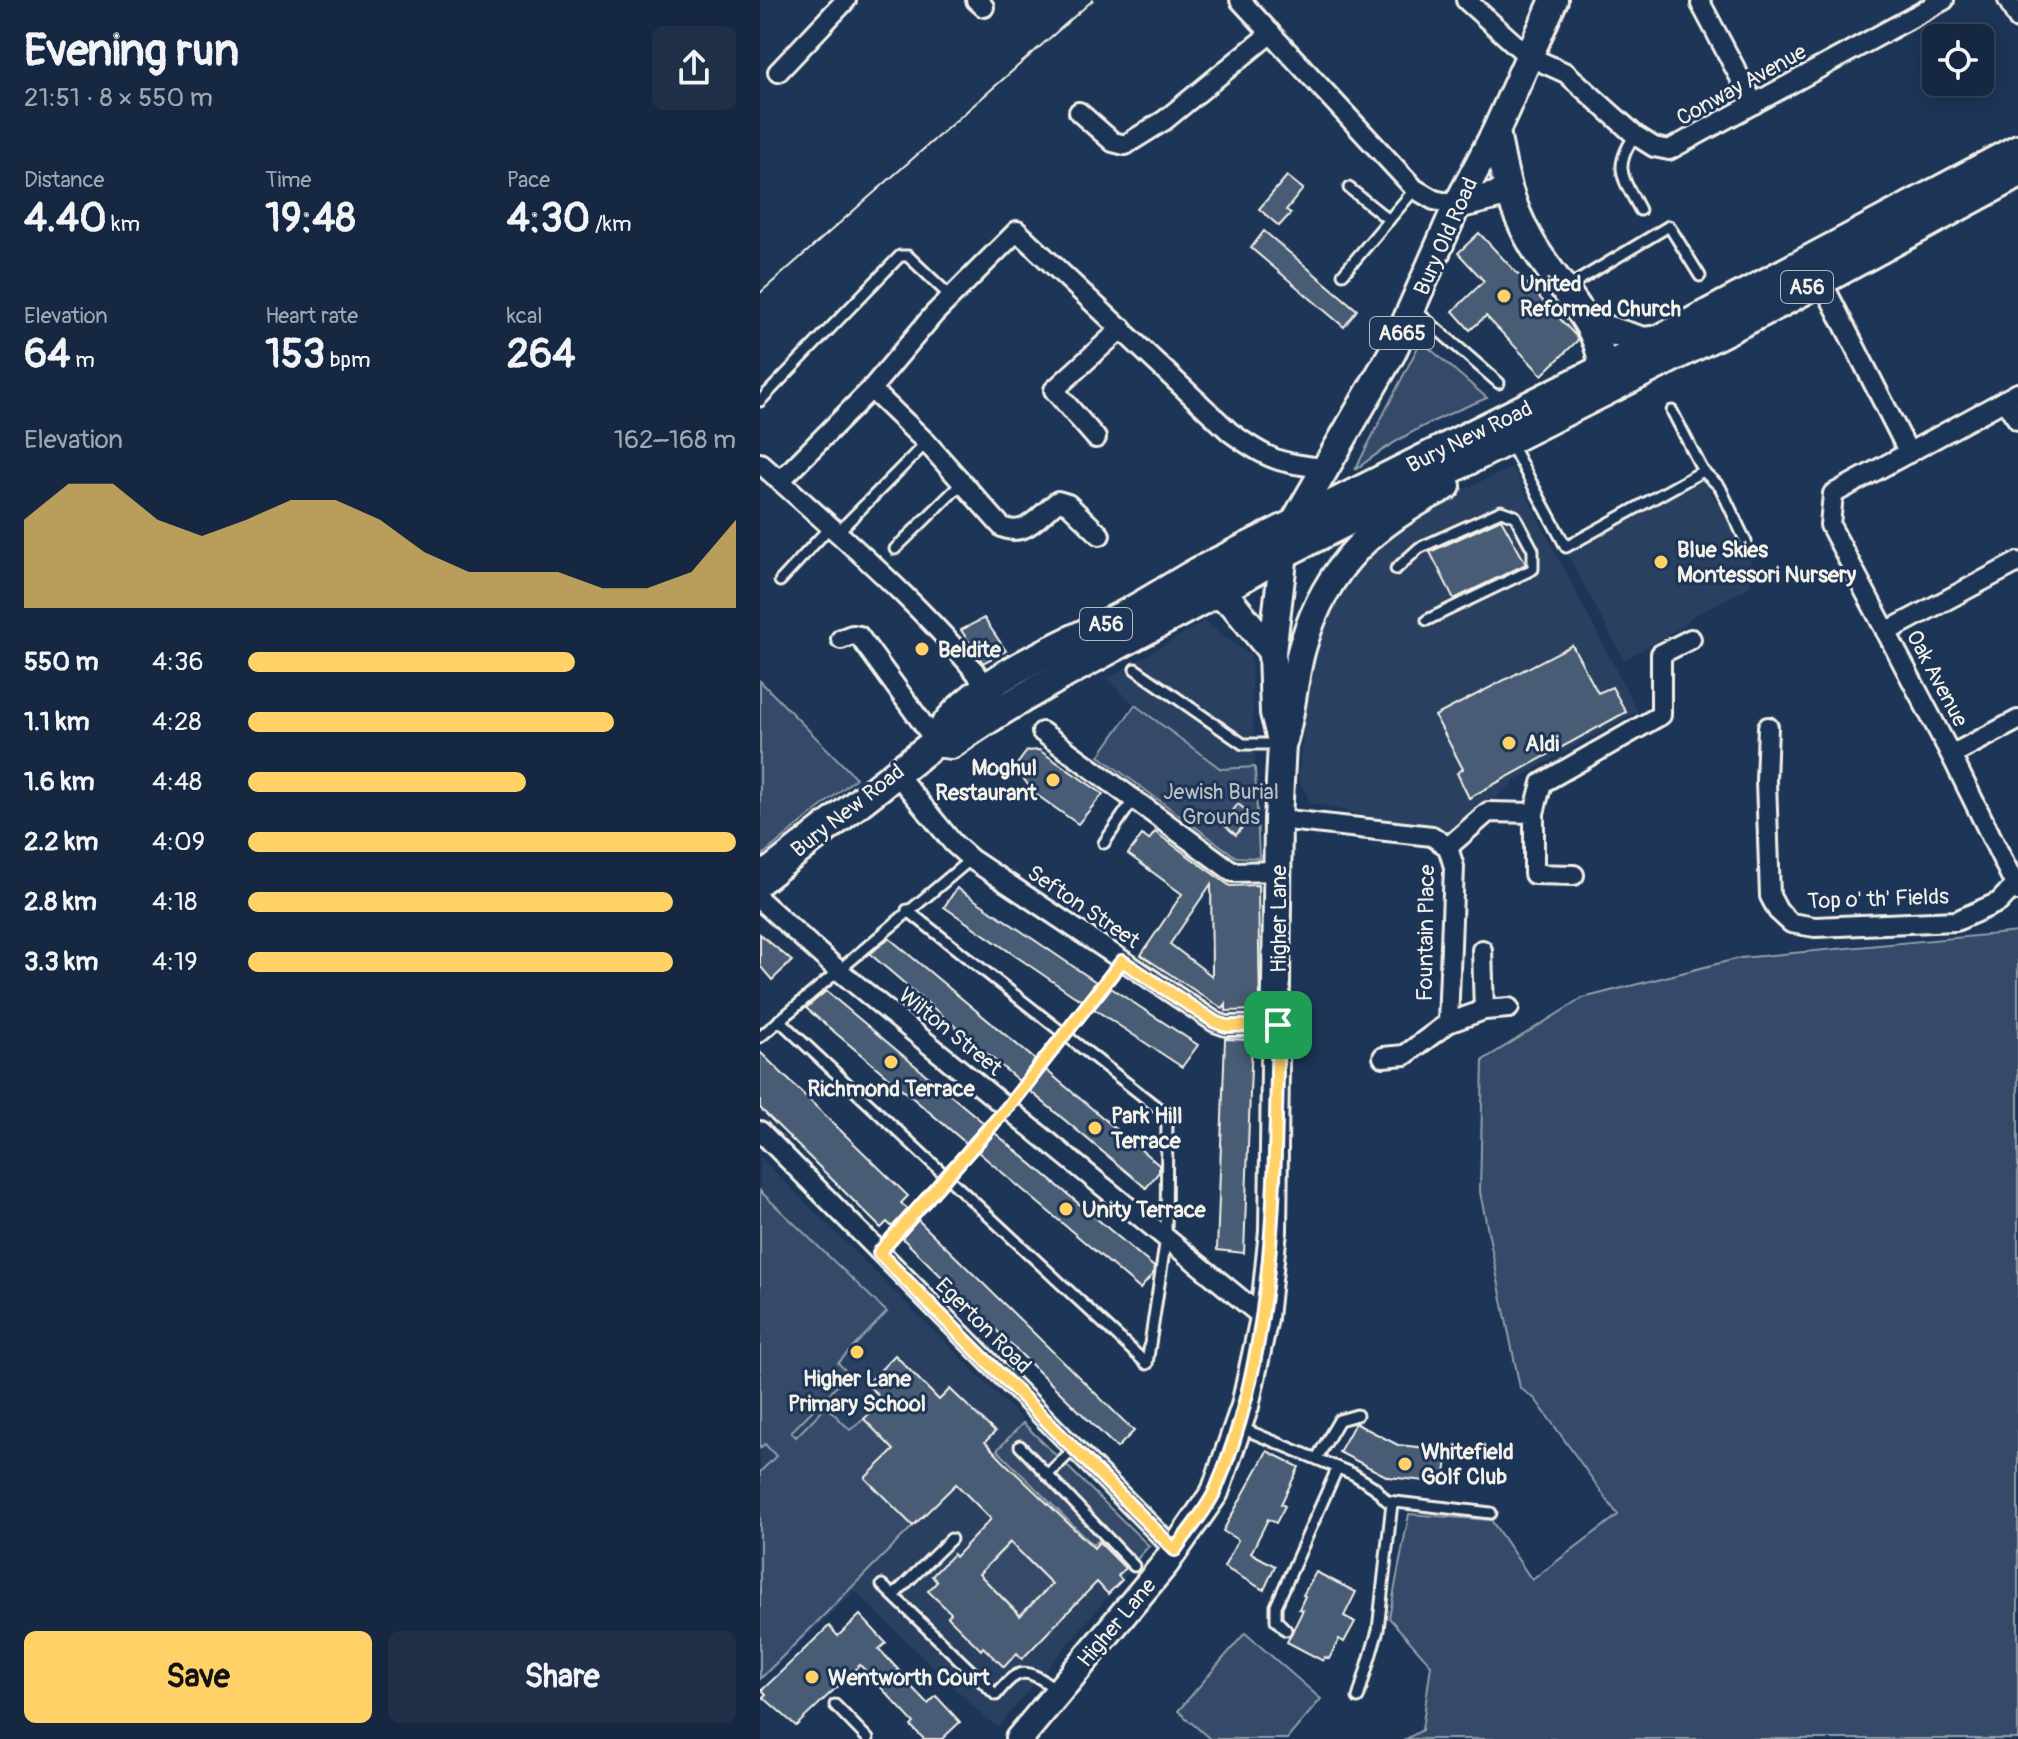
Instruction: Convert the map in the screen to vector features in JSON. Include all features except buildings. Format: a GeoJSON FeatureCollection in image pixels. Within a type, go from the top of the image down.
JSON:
{"type":"FeatureCollection","features":[{"type":"Feature","properties":{"kind":"highway","name":"Bury New Road"},"geometry":{"type":"LineString","coordinates":[[995,698],[1062,645],[1133,610],[1198,572],[1288,539],[1595,397],[2018,149]]}},
{"type":"Feature","properties":{"kind":"highway","name":"Bury New Road"},"geometry":{"type":"LineString","coordinates":[[760,880],[936,742],[949,717],[1216,594],[1288,539],[1660,339],[2018,174]]}},
{"type":"Feature","properties":{"kind":"main road","name":"Bury Old Road"},"geometry":{"type":"LineString","coordinates":[[1288,539],[1392,353],[1457,205],[1496,131],[1554,0]]}},
{"type":"Feature","properties":{"kind":"main road"},"geometry":{"type":"LineString","coordinates":[[1496,131],[1507,193],[1531,242],[1589,324],[1598,344],[1603,369],[1602,385],[1595,397]]}},
{"type":"Feature","properties":{"kind":"main road"},"geometry":{"type":"LineString","coordinates":[[1457,205],[1507,193]]}},
{"type":"Feature","properties":{"kind":"main road"},"geometry":{"type":"LineString","coordinates":[[1589,324],[1644,341],[1660,339]]}},
{"type":"Feature","properties":{"kind":"main road"},"geometry":{"type":"LineString","coordinates":[[1282,744],[1291,716],[1303,643],[1332,577],[1369,533],[1419,501],[1486,466],[1507,438]]}},
{"type":"Feature","properties":{"kind":"main road","name":"Higher Lane"},"geometry":{"type":"LineString","coordinates":[[1019,1739],[1175,1550],[1215,1492],[1237,1427],[1264,1318],[1273,1231],[1278,1025],[1278,819],[1282,744],[1274,713],[1272,652],[1288,539]]}},
{"type":"Feature","properties":{"kind":"main road"},"geometry":{"type":"LineString","coordinates":[[1216,594],[1233,604],[1272,652]]}},
{"type":"Feature","properties":{"kind":"street"},"geometry":{"type":"LineString","coordinates":[[778,72],[846,0]]}},
{"type":"Feature","properties":{"kind":"street"},"geometry":{"type":"LineString","coordinates":[[1240,0],[1415,189],[1434,200],[1457,205]]}},
{"type":"Feature","properties":{"kind":"street","name":"Conway Avenue"},"geometry":{"type":"LineString","coordinates":[[1466,0],[1528,56],[1566,73],[1635,135],[1654,147],[1669,150],[1944,0]]}},
{"type":"Feature","properties":{"kind":"street"},"geometry":{"type":"LineString","coordinates":[[2008,0],[2018,19]]}},
{"type":"Feature","properties":{"kind":"street"},"geometry":{"type":"LineString","coordinates":[[1701,4],[1754,104]]}},
{"type":"Feature","properties":{"kind":"street"},"geometry":{"type":"LineString","coordinates":[[1079,112],[1113,142],[1125,145],[1165,120],[1271,33]]}},
{"type":"Feature","properties":{"kind":"street"},"geometry":{"type":"LineString","coordinates":[[780,481],[871,389],[951,297],[1017,231],[1230,432],[1264,457],[1290,465],[1326,468]]}},
{"type":"Feature","properties":{"kind":"street"},"geometry":{"type":"LineString","coordinates":[[1816,269],[1909,453],[2011,396],[2018,420]]}},
{"type":"Feature","properties":{"kind":"street"},"geometry":{"type":"LineString","coordinates":[[1096,438],[1054,390],[1122,328]]}},
{"type":"Feature","properties":{"kind":"street"},"geometry":{"type":"LineString","coordinates":[[871,389],[927,443],[1002,527],[1013,532],[1023,530],[1058,501],[1068,504],[1100,535]]}},
{"type":"Feature","properties":{"kind":"street","name":"Oak Avenue"},"geometry":{"type":"LineString","coordinates":[[1909,453],[1833,494],[1830,525],[2016,885]]}},
{"type":"Feature","properties":{"kind":"street"},"geometry":{"type":"LineString","coordinates":[[760,463],[926,620],[978,673],[995,698]]}},
{"type":"Feature","properties":{"kind":"street"},"geometry":{"type":"LineString","coordinates":[[1886,632],[2018,562]]}},
{"type":"Feature","properties":{"kind":"street"},"geometry":{"type":"LineString","coordinates":[[841,639],[859,636],[936,742]]}},
{"type":"Feature","properties":{"kind":"street"},"geometry":{"type":"LineString","coordinates":[[1574,875],[1534,874],[1534,813],[1542,783],[1661,715],[1661,654],[1691,639]]}},
{"type":"Feature","properties":{"kind":"street"},"geometry":{"type":"LineString","coordinates":[[1951,755],[2018,720]]}},
{"type":"Feature","properties":{"kind":"street","name":"Top o' th' Fields"},"geometry":{"type":"LineString","coordinates":[[1768,727],[1766,795],[1770,896],[1778,911],[1791,923],[1815,927],[1956,921],[1999,902],[2016,885]]}},
{"type":"Feature","properties":{"kind":"street"},"geometry":{"type":"LineString","coordinates":[[1042,732],[1067,739],[1134,799],[1233,872],[1278,871]]}},
{"type":"Feature","properties":{"kind":"street","name":"Sefton Street"},"geometry":{"type":"LineString","coordinates":[[895,772],[953,843],[971,859],[1122,961],[1215,1022],[1226,1026],[1278,1025]]}},
{"type":"Feature","properties":{"kind":"street"},"geometry":{"type":"LineString","coordinates":[[1448,847],[1488,812],[1534,813]]}},
{"type":"Feature","properties":{"kind":"street","name":"Fountain Place"},"geometry":{"type":"LineString","coordinates":[[1278,819],[1432,836],[1448,847],[1454,867],[1448,1023],[1405,1055],[1383,1057]]}},
{"type":"Feature","properties":{"kind":"street","name":"Wilton Street"},"geometry":{"type":"LineString","coordinates":[[760,900],[838,970],[1264,1318]]}},
{"type":"Feature","properties":{"kind":"street"},"geometry":{"type":"LineString","coordinates":[[1482,950],[1484,1010]]}},
{"type":"Feature","properties":{"kind":"street"},"geometry":{"type":"LineString","coordinates":[[1448,1023],[1484,1010],[1509,1008]]}},
{"type":"Feature","properties":{"kind":"street","name":"Egerton Road"},"geometry":{"type":"LineString","coordinates":[[760,1131],[1175,1550]]}},
{"type":"Feature","properties":{"kind":"lane"},"geometry":{"type":"LineString","coordinates":[[1635,135],[1619,164],[1621,175],[1640,210]]}},
{"type":"Feature","properties":{"kind":"lane"},"geometry":{"type":"LineString","coordinates":[[1349,188],[1389,220]]}},
{"type":"Feature","properties":{"kind":"lane"},"geometry":{"type":"LineString","coordinates":[[1343,274],[1415,189]]}},
{"type":"Feature","properties":{"kind":"lane"},"geometry":{"type":"LineString","coordinates":[[1563,290],[1669,226],[1700,276]]}},
{"type":"Feature","properties":{"kind":"lane"},"geometry":{"type":"LineString","coordinates":[[760,401],[900,256],[908,256],[951,297]]}},
{"type":"Feature","properties":{"kind":"lane"},"geometry":{"type":"LineString","coordinates":[[1413,308],[1499,383]]}},
{"type":"Feature","properties":{"kind":"lane"},"geometry":{"type":"LineString","coordinates":[[1672,411],[1703,471],[1720,487],[1746,542]]}},
{"type":"Feature","properties":{"kind":"lane"},"geometry":{"type":"LineString","coordinates":[[1507,438],[1566,547],[1703,471]]}},
{"type":"Feature","properties":{"kind":"lane"},"geometry":{"type":"LineString","coordinates":[[780,581],[927,443]]}},
{"type":"Feature","properties":{"kind":"lane"},"geometry":{"type":"LineString","coordinates":[[895,549],[962,483]]}},
{"type":"Feature","properties":{"kind":"lane"},"geometry":{"type":"LineString","coordinates":[[1396,569],[1419,548],[1457,530],[1501,511],[1515,516],[1533,550],[1533,569],[1427,620]]}},
{"type":"Feature","properties":{"kind":"lane"},"geometry":{"type":"LineString","coordinates":[[1135,669],[1243,744],[1282,744]]}},
{"type":"Feature","properties":{"kind":"lane"},"geometry":{"type":"LineString","coordinates":[[1104,843],[1134,799]]}},
{"type":"Feature","properties":{"kind":"lane"},"geometry":{"type":"LineString","coordinates":[[760,1037],[971,859]]}},
{"type":"Feature","properties":{"kind":"lane"},"geometry":{"type":"LineString","coordinates":[[779,1020],[1147,1364],[1166,1238],[1167,1115],[907,910]]}},
{"type":"Feature","properties":{"kind":"lane"},"geometry":{"type":"LineString","coordinates":[[879,1253],[1007,1108],[1122,961]]}},
{"type":"Feature","properties":{"kind":"lane"},"geometry":{"type":"LineString","coordinates":[[1317,1458],[1339,1420],[1357,1415]]}},
{"type":"Feature","properties":{"kind":"lane"},"geometry":{"type":"LineString","coordinates":[[1237,1427],[1353,1474],[1392,1503],[1491,1513]]}},
{"type":"Feature","properties":{"kind":"lane"},"geometry":{"type":"LineString","coordinates":[[1020,1446],[1134,1566]]}},
{"type":"Feature","properties":{"kind":"lane"},"geometry":{"type":"LineString","coordinates":[[1047,1475],[1074,1449]]}},
{"type":"Feature","properties":{"kind":"lane"},"geometry":{"type":"LineString","coordinates":[[1286,1630],[1276,1620],[1276,1606],[1337,1469]]}},
{"type":"Feature","properties":{"kind":"lane"},"geometry":{"type":"LineString","coordinates":[[1358,1698],[1378,1630],[1392,1503]]}},
{"type":"Feature","properties":{"kind":"lane"},"geometry":{"type":"LineString","coordinates":[[894,1595],[951,1539]]}},
{"type":"Feature","properties":{"kind":"lane"},"geometry":{"type":"LineString","coordinates":[[882,1585],[996,1695],[1012,1676],[1024,1672],[1038,1676],[1059,1691]]}},
{"type":"Feature","properties":{"kind":"lane"},"geometry":{"type":"LineString","coordinates":[[835,1705],[868,1739]]}},
{"type":"Feature","properties":{"kind":"shaded area"},"geometry":{"type":"Polygon","coordinates":[[[1512,467],[1637,711],[1517,779],[1454,836],[1311,803],[1298,779],[1312,653],[1347,571],[1405,516],[1512,467]]]}},
{"type":"Feature","properties":{"kind":"shaded area","name":"Blue Skies Montessori Nursery"},"geometry":{"type":"Polygon","coordinates":[[[1702,476],[1756,571],[1748,588],[1690,618],[1685,625],[1624,660],[1566,552],[1702,476]]]}},
{"type":"Feature","properties":{"kind":"shaded area"},"geometry":{"type":"Polygon","coordinates":[[[1204,621],[1251,656],[1255,767],[1221,769],[1135,705],[1107,679],[1204,621]]]}},
{"type":"Feature","properties":{"kind":"shaded area","name":"Higher Lane Primary School"},"geometry":{"type":"Polygon","coordinates":[[[760,1157],[1150,1547],[998,1727],[985,1718],[855,1591],[760,1681],[760,1157]]]}},
{"type":"Feature","properties":{"kind":"green space"},"geometry":{"type":"Polygon","coordinates":[[[1421,341],[1487,398],[1418,429],[1355,470],[1421,341]]]}},
{"type":"Feature","properties":{"kind":"green space"},"geometry":{"type":"Polygon","coordinates":[[[760,681],[856,778],[760,857],[760,681]]]}},
{"type":"Feature","properties":{"kind":"green space","name":"Jewish Burial Grounds"},"geometry":{"type":"Polygon","coordinates":[[[1135,705],[1221,769],[1255,767],[1259,858],[1236,857],[1099,756],[1135,705]]]}},
{"type":"Feature","properties":{"kind":"green space","name":"Whitefield Golf Club"},"geometry":{"type":"Polygon","coordinates":[[[2018,932],[2018,1739],[1406,1739],[1422,1730],[1431,1665],[1389,1618],[1409,1514],[1491,1520],[1532,1580],[1618,1515],[1535,1399],[1520,1388],[1480,1192],[1483,1060],[1583,998],[1740,958],[2018,932]]]}},
{"type":"Feature","properties":{"kind":"green space"},"geometry":{"type":"Polygon","coordinates":[[[760,1191],[887,1312],[838,1363],[849,1374],[791,1432],[796,1437],[826,1406],[850,1430],[864,1419],[894,1450],[866,1478],[913,1526],[760,1679],[760,1472],[776,1456],[765,1444],[760,1448],[760,1191]]]}},
{"type":"Feature","properties":{"kind":"green space"},"geometry":{"type":"Polygon","coordinates":[[[1023,1423],[1149,1546],[1128,1569],[1099,1540],[1093,1545],[997,1450],[1023,1423]]]}},
{"type":"Feature","properties":{"kind":"green space"},"geometry":{"type":"Polygon","coordinates":[[[1010,1543],[1052,1584],[1020,1615],[979,1574],[1010,1543]]]}},
{"type":"Feature","properties":{"kind":"green space"},"geometry":{"type":"Polygon","coordinates":[[[1245,1633],[1321,1699],[1287,1739],[1210,1739],[1178,1711],[1245,1633]]]}},
{"type":"Feature","properties":{"kind":"tram line"},"geometry":{"type":"LineString","coordinates":[[760,293],[1093,0]]}},
{"type":"Feature","properties":{"kind":"place","name":"United Reformed Church"},"geometry":{"type":"Point","coordinates":[1504,296]}},
{"type":"Feature","properties":{"kind":"place","name":"Blue Skies Montessori Nursery"},"geometry":{"type":"Point","coordinates":[1661,562]}},
{"type":"Feature","properties":{"kind":"place","name":"Beldite"},"geometry":{"type":"Point","coordinates":[922,649]}},
{"type":"Feature","properties":{"kind":"place","name":"Aldi"},"geometry":{"type":"Point","coordinates":[1509,743]}},
{"type":"Feature","properties":{"kind":"place","name":"Moghul Restaurant"},"geometry":{"type":"Point","coordinates":[1053,780]}},
{"type":"Feature","properties":{"kind":"place","name":"Richmond Terrace"},"geometry":{"type":"Point","coordinates":[891,1062]}},
{"type":"Feature","properties":{"kind":"place","name":"Park Hill Terrace"},"geometry":{"type":"Point","coordinates":[1095,1128]}},
{"type":"Feature","properties":{"kind":"place","name":"Unity Terrace"},"geometry":{"type":"Point","coordinates":[1066,1209]}},
{"type":"Feature","properties":{"kind":"place","name":"Higher Lane Primary School"},"geometry":{"type":"Point","coordinates":[857,1352]}},
{"type":"Feature","properties":{"kind":"place","name":"Whitefield Golf Club"},"geometry":{"type":"Point","coordinates":[1405,1464]}},
{"type":"Feature","properties":{"kind":"place","name":"Wentworth Court"},"geometry":{"type":"Point","coordinates":[812,1677]}},
{"type":"Feature","properties":{"kind":"route"},"geometry":{"type":"LineString","coordinates":[[1122,961],[1215,1022],[1226,1026],[1278,1025],[1273,1231],[1264,1318],[1245,1406],[1215,1492],[1175,1550],[879,1253],[1007,1108],[1122,961]]}}]}
